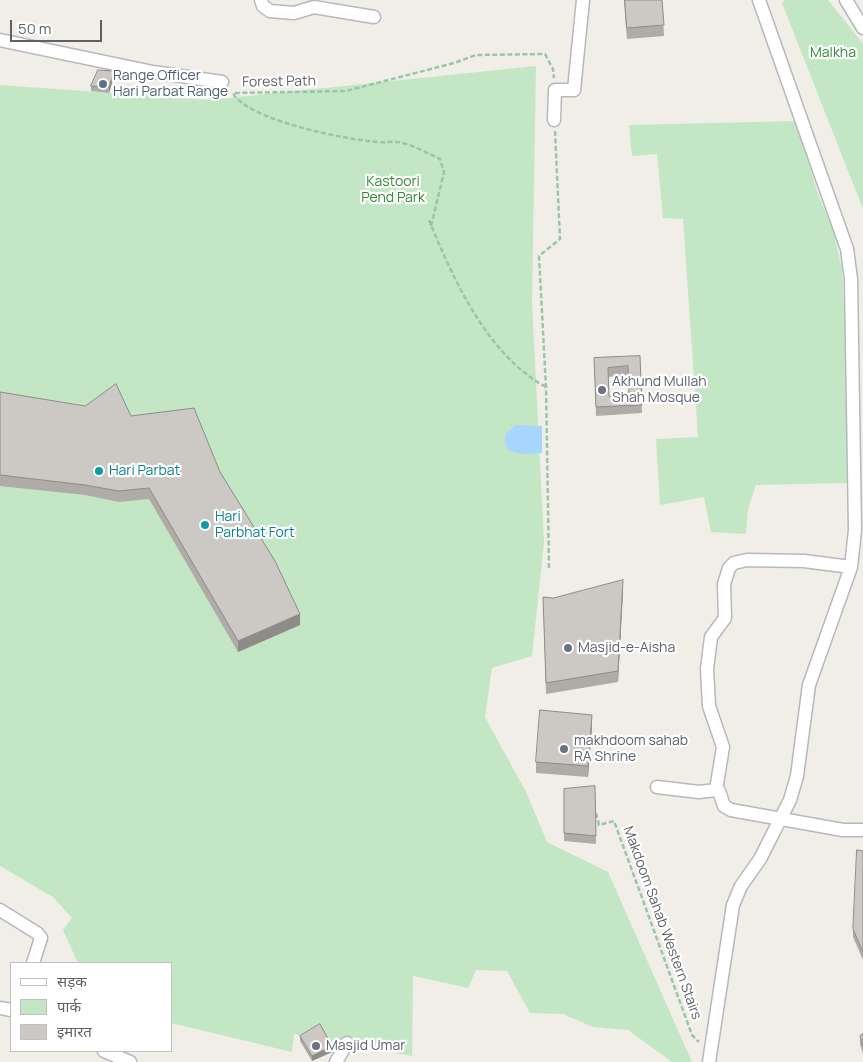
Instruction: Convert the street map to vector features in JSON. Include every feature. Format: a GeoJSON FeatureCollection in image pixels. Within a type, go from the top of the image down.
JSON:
{"type":"FeatureCollection","features":[{"type":"Feature","properties":{"kind":"street"},"geometry":{"type":"LineString","coordinates":[[262,0],[263,6],[270,11],[294,13],[314,7],[374,17]]}},
{"type":"Feature","properties":{"kind":"street"},"geometry":{"type":"LineString","coordinates":[[554,120],[555,90],[574,90],[583,0]]}},
{"type":"Feature","properties":{"kind":"street"},"geometry":{"type":"LineString","coordinates":[[710,1057],[733,905],[741,886],[760,859],[782,819],[790,800],[797,776],[808,685],[851,567],[855,510],[851,279],[847,249],[759,0]]}},
{"type":"Feature","properties":{"kind":"street"},"geometry":{"type":"LineString","coordinates":[[846,0],[863,28]]}},
{"type":"Feature","properties":{"kind":"street"},"geometry":{"type":"LineString","coordinates":[[0,40],[153,72],[222,82]]}},
{"type":"Feature","properties":{"kind":"street"},"geometry":{"type":"LineString","coordinates":[[851,567],[804,561],[747,560],[734,563],[729,568],[724,584],[725,618],[711,637],[707,669],[709,706],[723,747],[716,790],[727,808],[843,830],[863,830]]}},
{"type":"Feature","properties":{"kind":"street"},"geometry":{"type":"LineString","coordinates":[[657,787],[699,792],[716,790]]}},
{"type":"Feature","properties":{"kind":"street"},"geometry":{"type":"LineString","coordinates":[[0,910],[37,933],[41,938],[33,962]]}},
{"type":"Feature","properties":{"kind":"street"},"geometry":{"type":"LineString","coordinates":[[336,1062],[347,1043]]}},
{"type":"Feature","properties":{"kind":"street"},"geometry":{"type":"LineString","coordinates":[[106,1052],[130,1062]]}},
{"type":"Feature","properties":{"kind":"path","name":"Forest Path"},"geometry":{"type":"LineString","coordinates":[[431,226],[444,172],[440,159],[399,142],[378,142],[300,128],[237,102],[232,93],[346,91],[454,64],[476,55],[545,54],[553,69],[555,90]]}},
{"type":"Feature","properties":{"kind":"path"},"geometry":{"type":"LineString","coordinates":[[549,568],[546,387],[539,256],[560,239],[554,120]]}},
{"type":"Feature","properties":{"kind":"path"},"geometry":{"type":"LineString","coordinates":[[429,220],[466,304],[508,358],[529,378],[546,387]]}},
{"type":"Feature","properties":{"kind":"path","name":"Makdoom Sahab Western Stairs"},"geometry":{"type":"LineString","coordinates":[[596,813],[599,825],[614,821],[692,1035],[710,1057]]}},
{"type":"Feature","properties":{"kind":"green space","name":"Malkha"},"geometry":{"type":"Polygon","coordinates":[[[785,0],[828,0],[863,44],[863,209],[782,3],[785,0]]]}},
{"type":"Feature","properties":{"kind":"green space","name":"Hari Parbat"},"geometry":{"type":"Polygon","coordinates":[[[536,66],[532,302],[544,542],[532,656],[492,668],[485,717],[526,792],[547,842],[608,872],[692,1062],[672,1062],[628,1030],[593,1027],[563,1014],[530,1013],[507,971],[476,970],[468,988],[413,976],[412,1056],[294,1034],[292,1052],[172,1023],[172,962],[78,962],[63,930],[72,918],[53,897],[0,866],[0,85],[209,100],[536,66]]]}},
{"type":"Feature","properties":{"kind":"green space"},"geometry":{"type":"Polygon","coordinates":[[[797,121],[817,191],[833,230],[842,269],[846,339],[848,483],[756,485],[748,509],[746,534],[711,532],[704,497],[660,505],[656,439],[698,437],[683,219],[663,218],[657,154],[632,156],[629,125],[797,121]]]}},
{"type":"Feature","properties":{"kind":"water"},"geometry":{"type":"Polygon","coordinates":[[[516,425],[542,426],[542,453],[523,454],[509,451],[504,441],[506,433],[516,425]]]}},
{"type":"Feature","properties":{"kind":"building"},"geometry":{"type":"Polygon","coordinates":[[[625,0],[662,0],[664,25],[627,28],[625,0]]]}},
{"type":"Feature","properties":{"kind":"building"},"geometry":{"type":"Polygon","coordinates":[[[98,70],[114,71],[109,87],[91,86],[98,70]]]}},
{"type":"Feature","properties":{"kind":"building","name":"Akhund Mullah Shah Mosque"},"geometry":{"type":"Polygon","coordinates":[[[640,356],[642,405],[596,407],[594,358],[640,356]],[[628,366],[608,368],[609,396],[629,395],[628,366]]]}},
{"type":"Feature","properties":{"kind":"building","name":"Hari Parbhat Fort"},"geometry":{"type":"Polygon","coordinates":[[[116,384],[131,416],[194,408],[220,472],[275,561],[300,614],[238,641],[149,488],[119,491],[0,475],[0,392],[85,406],[116,384]]]}},
{"type":"Feature","properties":{"kind":"building"},"geometry":{"type":"Polygon","coordinates":[[[623,580],[618,671],[546,683],[543,597],[553,598],[623,580]]]}},
{"type":"Feature","properties":{"kind":"building","name":"makhdoom sahab RA Shrine"},"geometry":{"type":"Polygon","coordinates":[[[540,710],[592,715],[588,766],[536,762],[540,710]]]}},
{"type":"Feature","properties":{"kind":"building"},"geometry":{"type":"Polygon","coordinates":[[[595,786],[596,836],[564,833],[564,789],[595,786]]]}},
{"type":"Feature","properties":{"kind":"building"},"geometry":{"type":"Polygon","coordinates":[[[857,850],[863,851],[863,952],[853,929],[857,850]]]}},
{"type":"Feature","properties":{"kind":"building","name":"Masjid Umar"},"geometry":{"type":"Polygon","coordinates":[[[320,1024],[332,1046],[312,1056],[300,1036],[320,1024]]]}},
{"type":"Feature","properties":{"kind":"building"},"geometry":{"type":"Polygon","coordinates":[[[863,1034],[863,1046],[860,1036],[863,1034]]]}},
{"type":"Feature","properties":{"kind":"place","name":"Range Officer Hari Parbat Range"},"geometry":{"type":"Point","coordinates":[103,84]}},
{"type":"Feature","properties":{"kind":"place","name":"Akhund Mullah Shah Mosque"},"geometry":{"type":"Point","coordinates":[602,390]}},
{"type":"Feature","properties":{"kind":"place","name":"Hari Parbat"},"geometry":{"type":"Point","coordinates":[99,471]}},
{"type":"Feature","properties":{"kind":"place","name":"Hari Parbhat Fort"},"geometry":{"type":"Point","coordinates":[205,525]}},
{"type":"Feature","properties":{"kind":"place","name":"Masjid-e-Aisha"},"geometry":{"type":"Point","coordinates":[568,648]}},
{"type":"Feature","properties":{"kind":"place","name":"makhdoom sahab RA Shrine"},"geometry":{"type":"Point","coordinates":[564,749]}},
{"type":"Feature","properties":{"kind":"place","name":"Masjid Umar"},"geometry":{"type":"Point","coordinates":[316,1046]}},
{"type":"Feature","properties":{"kind":"park label","name":"Kastoori Pend Park"},"geometry":{"type":"Point","coordinates":[393,190]}}]}
